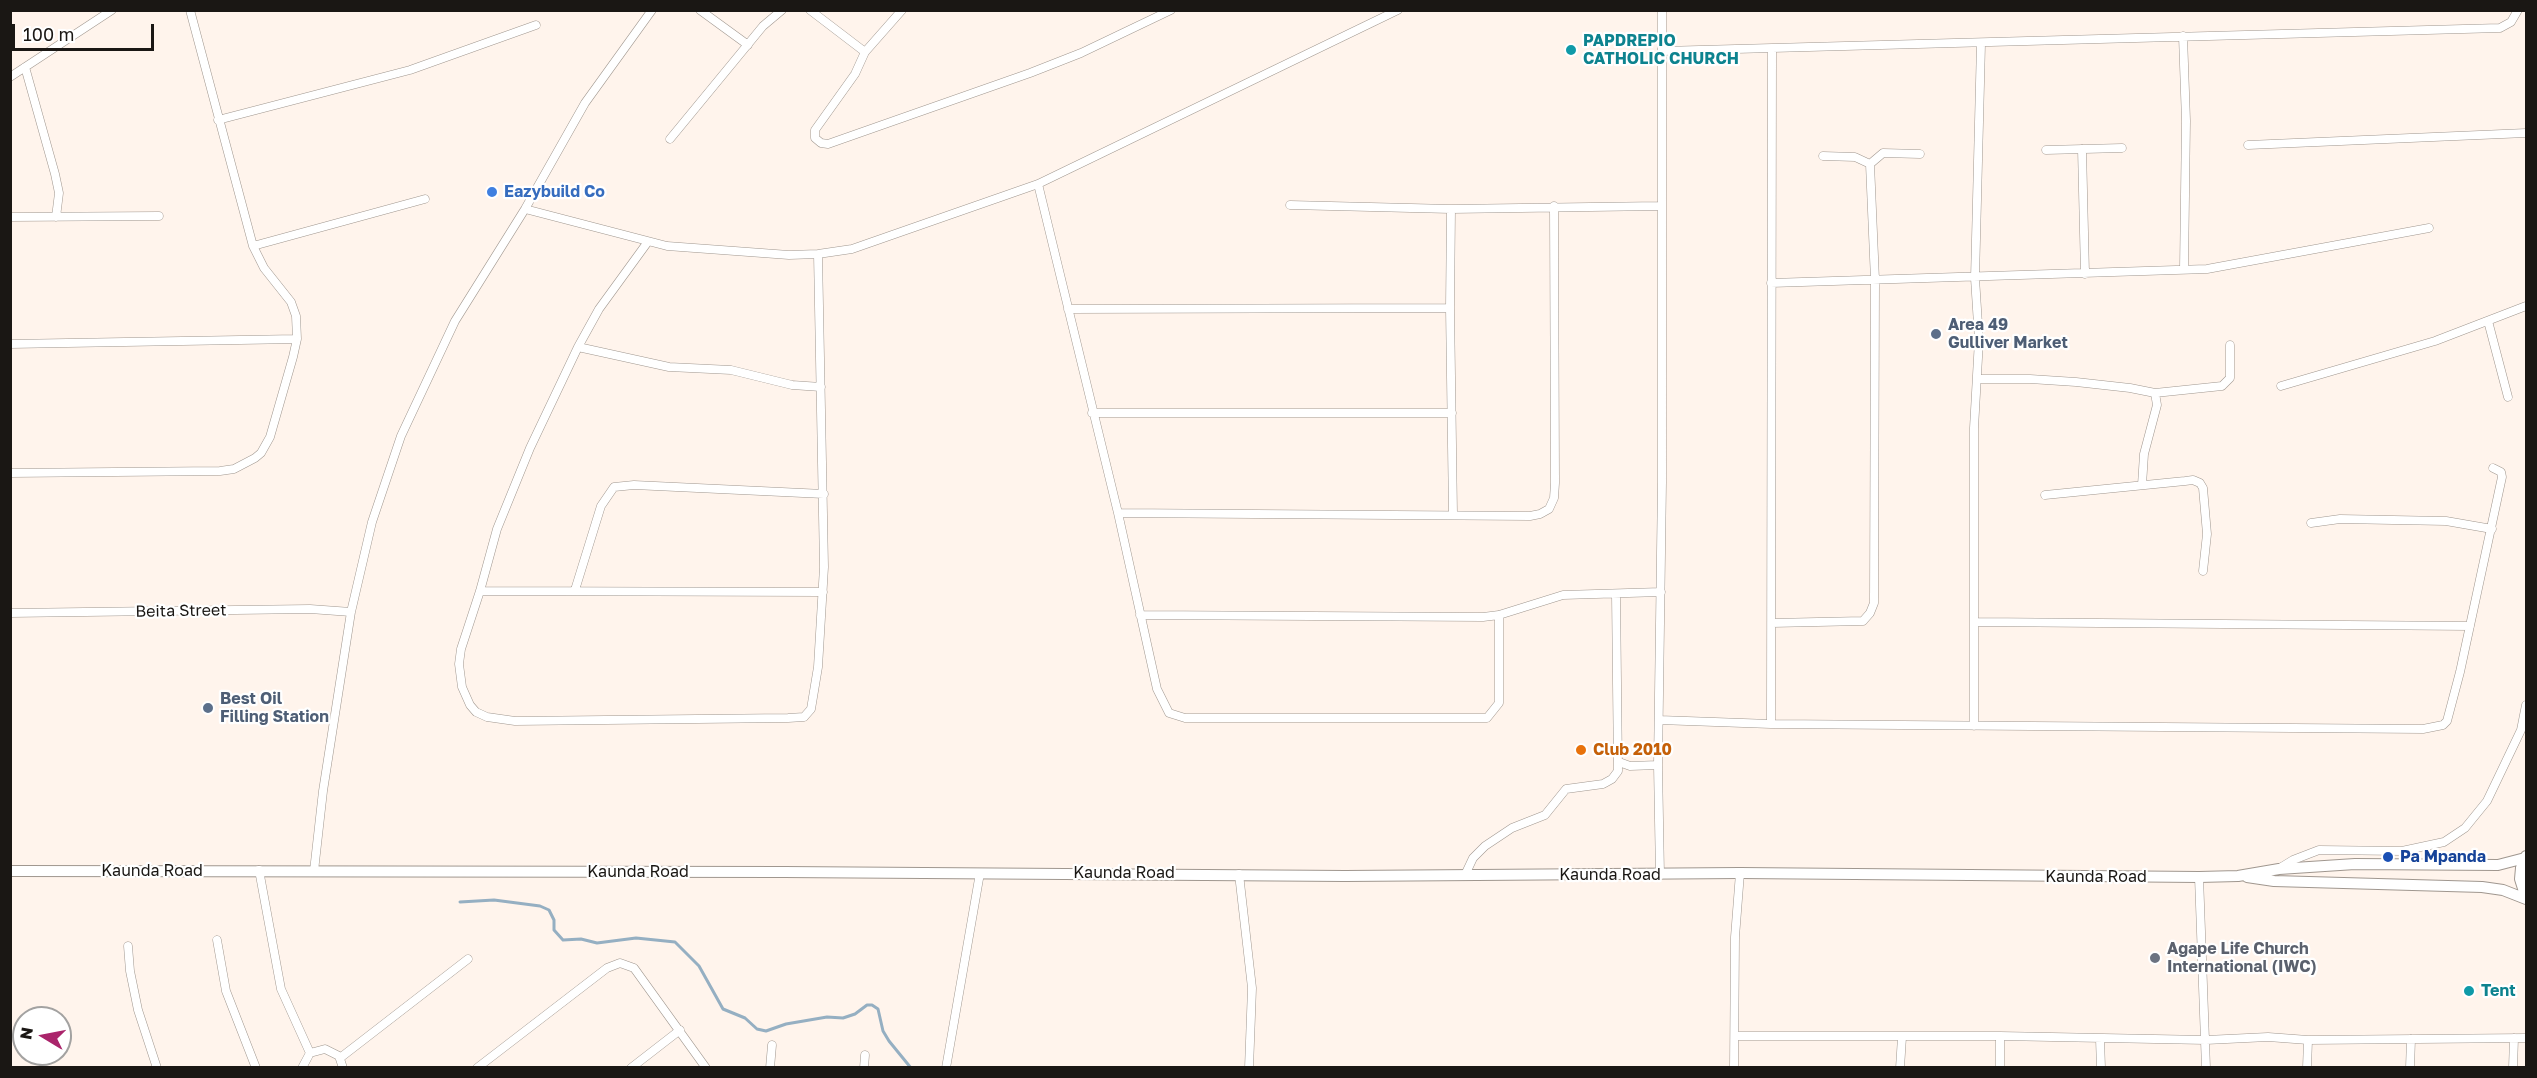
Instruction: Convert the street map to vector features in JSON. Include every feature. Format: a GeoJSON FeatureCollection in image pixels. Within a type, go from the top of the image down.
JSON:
{"type":"FeatureCollection","features":[{"type":"Feature","properties":{"kind":"main road","name":"Kaunda Road"},"geometry":{"type":"LineString","coordinates":[[10,871],[1465,875],[1740,873],[2199,877],[2238,876],[2279,869],[2355,864],[2498,865],[2526,857]]}},
{"type":"Feature","properties":{"kind":"main road"},"geometry":{"type":"LineString","coordinates":[[2526,857],[2520,879],[2526,898]]}},
{"type":"Feature","properties":{"kind":"main road","name":"Kaunda Road"},"geometry":{"type":"LineString","coordinates":[[2238,876],[2274,882],[2482,887],[2503,890],[2526,898]]}},
{"type":"Feature","properties":{"kind":"street"},"geometry":{"type":"LineString","coordinates":[[11,74],[112,10]]}},
{"type":"Feature","properties":{"kind":"street"},"geometry":{"type":"LineString","coordinates":[[10,473],[220,471],[242,466],[261,453],[270,437],[297,339],[294,309],[264,268],[253,246],[190,10]]}},
{"type":"Feature","properties":{"kind":"street"},"geometry":{"type":"LineString","coordinates":[[314,871],[323,791],[351,612],[372,522],[401,436],[455,321],[525,209],[585,103],[652,10]]}},
{"type":"Feature","properties":{"kind":"street"},"geometry":{"type":"LineString","coordinates":[[700,10],[748,45]]}},
{"type":"Feature","properties":{"kind":"street"},"geometry":{"type":"LineString","coordinates":[[670,139],[763,26],[782,10]]}},
{"type":"Feature","properties":{"kind":"street"},"geometry":{"type":"LineString","coordinates":[[810,10],[865,52]]}},
{"type":"Feature","properties":{"kind":"street"},"geometry":{"type":"LineString","coordinates":[[902,10],[865,52],[855,74],[818,123],[814,130],[815,138],[821,143],[828,144],[869,131],[1030,73],[1081,53],[1171,10]]}},
{"type":"Feature","properties":{"kind":"street"},"geometry":{"type":"LineString","coordinates":[[525,209],[647,243],[699,250],[818,254],[852,249],[1038,184],[1398,10]]}},
{"type":"Feature","properties":{"kind":"street"},"geometry":{"type":"LineString","coordinates":[[1660,875],[1658,765],[1661,592],[1662,10]]}},
{"type":"Feature","properties":{"kind":"street"},"geometry":{"type":"LineString","coordinates":[[1663,51],[2500,28],[2511,22],[2518,10]]}},
{"type":"Feature","properties":{"kind":"street"},"geometry":{"type":"LineString","coordinates":[[218,120],[410,70],[536,25]]}},
{"type":"Feature","properties":{"kind":"street"},"geometry":{"type":"LineString","coordinates":[[2183,36],[2186,121],[2184,269]]}},
{"type":"Feature","properties":{"kind":"street"},"geometry":{"type":"LineString","coordinates":[[1974,726],[1976,622],[1974,428],[1979,340],[1975,278],[1981,44]]}},
{"type":"Feature","properties":{"kind":"street"},"geometry":{"type":"LineString","coordinates":[[1771,724],[1772,49]]}},
{"type":"Feature","properties":{"kind":"street"},"geometry":{"type":"LineString","coordinates":[[25,67],[55,174],[59,194],[56,217]]}},
{"type":"Feature","properties":{"kind":"street"},"geometry":{"type":"LineString","coordinates":[[2248,145],[2526,133]]}},
{"type":"Feature","properties":{"kind":"street"},"geometry":{"type":"LineString","coordinates":[[2046,150],[2122,148]]}},
{"type":"Feature","properties":{"kind":"street"},"geometry":{"type":"LineString","coordinates":[[2082,149],[2085,274]]}},
{"type":"Feature","properties":{"kind":"street"},"geometry":{"type":"LineString","coordinates":[[1870,164],[1883,153],[1920,154]]}},
{"type":"Feature","properties":{"kind":"street"},"geometry":{"type":"LineString","coordinates":[[1823,156],[1855,157],[1870,164]]}},
{"type":"Feature","properties":{"kind":"street"},"geometry":{"type":"LineString","coordinates":[[1772,623],[1863,621],[1870,614],[1874,603],[1875,280],[1870,164]]}},
{"type":"Feature","properties":{"kind":"street"},"geometry":{"type":"LineString","coordinates":[[1038,184],[1118,513],[1157,689],[1163,704],[1174,716],[1336,719],[1487,718],[1499,703],[1499,615]]}},
{"type":"Feature","properties":{"kind":"street"},"geometry":{"type":"LineString","coordinates":[[253,246],[425,199]]}},
{"type":"Feature","properties":{"kind":"street"},"geometry":{"type":"LineString","coordinates":[[1290,205],[1451,209],[1660,206]]}},
{"type":"Feature","properties":{"kind":"street"},"geometry":{"type":"LineString","coordinates":[[1118,513],[1540,514],[1549,509],[1554,498],[1554,206]]}},
{"type":"Feature","properties":{"kind":"street"},"geometry":{"type":"LineString","coordinates":[[1451,209],[1453,514]]}},
{"type":"Feature","properties":{"kind":"street"},"geometry":{"type":"LineString","coordinates":[[10,217],[159,216]]}},
{"type":"Feature","properties":{"kind":"street"},"geometry":{"type":"LineString","coordinates":[[1772,284],[2085,274],[2217,267],[2429,228]]}},
{"type":"Feature","properties":{"kind":"street"},"geometry":{"type":"LineString","coordinates":[[647,243],[599,309],[578,347],[530,448],[488,556],[480,591],[461,649],[459,664],[462,687],[470,705],[476,712],[487,717],[515,721],[804,717],[811,709],[818,667],[823,592],[824,494],[818,254]]}},
{"type":"Feature","properties":{"kind":"street"},"geometry":{"type":"LineString","coordinates":[[2282,386],[2435,341],[2526,306]]}},
{"type":"Feature","properties":{"kind":"street"},"geometry":{"type":"LineString","coordinates":[[1068,309],[1450,308]]}},
{"type":"Feature","properties":{"kind":"street"},"geometry":{"type":"LineString","coordinates":[[2488,321],[2508,397]]}},
{"type":"Feature","properties":{"kind":"street"},"geometry":{"type":"LineString","coordinates":[[10,344],[297,339]]}},
{"type":"Feature","properties":{"kind":"street"},"geometry":{"type":"LineString","coordinates":[[1978,379],[2076,382],[2155,393],[2222,386],[2230,378],[2230,345]]}},
{"type":"Feature","properties":{"kind":"street"},"geometry":{"type":"LineString","coordinates":[[578,347],[669,366],[731,370],[792,385],[821,387]]}},
{"type":"Feature","properties":{"kind":"street"},"geometry":{"type":"LineString","coordinates":[[2142,485],[2144,454],[2157,405],[2155,393]]}},
{"type":"Feature","properties":{"kind":"street"},"geometry":{"type":"LineString","coordinates":[[1092,413],[1452,413]]}},
{"type":"Feature","properties":{"kind":"street"},"geometry":{"type":"LineString","coordinates":[[1659,720],[1771,724],[1974,726],[2429,729],[2443,726],[2447,721],[2492,529],[2502,477],[2501,472],[2493,468]]}},
{"type":"Feature","properties":{"kind":"street"},"geometry":{"type":"LineString","coordinates":[[2045,495],[2193,480],[2200,483],[2203,488],[2207,534],[2203,571]]}},
{"type":"Feature","properties":{"kind":"street"},"geometry":{"type":"LineString","coordinates":[[575,590],[601,506],[614,487],[634,485],[824,494]]}},
{"type":"Feature","properties":{"kind":"street"},"geometry":{"type":"LineString","coordinates":[[2311,523],[2340,519],[2446,521],[2492,529]]}},
{"type":"Feature","properties":{"kind":"street"},"geometry":{"type":"LineString","coordinates":[[480,591],[823,592]]}},
{"type":"Feature","properties":{"kind":"street"},"geometry":{"type":"LineString","coordinates":[[1140,615],[1483,617],[1499,615],[1563,595],[1661,592]]}},
{"type":"Feature","properties":{"kind":"street"},"geometry":{"type":"LineString","coordinates":[[1465,875],[1473,858],[1485,846],[1512,828],[1545,815],[1566,789],[1603,784],[1612,779],[1618,771],[1616,594]]}},
{"type":"Feature","properties":{"kind":"street","name":"Beita Street"},"geometry":{"type":"LineString","coordinates":[[10,613],[310,609],[351,612]]}},
{"type":"Feature","properties":{"kind":"street"},"geometry":{"type":"LineString","coordinates":[[1976,622],[2470,626]]}},
{"type":"Feature","properties":{"kind":"street"},"geometry":{"type":"LineString","coordinates":[[2279,869],[2293,860],[2319,850],[2402,851],[2444,842],[2465,828],[2487,801],[2521,730],[2526,705]]}},
{"type":"Feature","properties":{"kind":"street"},"geometry":{"type":"LineString","coordinates":[[1619,762],[1630,766],[1658,765]]}},
{"type":"Feature","properties":{"kind":"street"},"geometry":{"type":"LineString","coordinates":[[259,870],[281,989],[310,1053]]}},
{"type":"Feature","properties":{"kind":"street"},"geometry":{"type":"LineString","coordinates":[[946,1068],[980,873]]}},
{"type":"Feature","properties":{"kind":"street"},"geometry":{"type":"LineString","coordinates":[[1239,873],[1252,988],[1249,1068]]}},
{"type":"Feature","properties":{"kind":"street"},"geometry":{"type":"LineString","coordinates":[[1734,1068],[1735,937],[1740,873]]}},
{"type":"Feature","properties":{"kind":"street"},"geometry":{"type":"LineString","coordinates":[[2199,877],[2206,1068]]}},
{"type":"Feature","properties":{"kind":"street"},"geometry":{"type":"LineString","coordinates":[[217,940],[226,991],[256,1068]]}},
{"type":"Feature","properties":{"kind":"street"},"geometry":{"type":"LineString","coordinates":[[128,946],[130,971],[138,1010],[157,1068]]}},
{"type":"Feature","properties":{"kind":"street"},"geometry":{"type":"LineString","coordinates":[[340,1058],[468,959]]}},
{"type":"Feature","properties":{"kind":"street"},"geometry":{"type":"LineString","coordinates":[[477,1068],[607,968],[620,963],[634,968],[706,1068]]}},
{"type":"Feature","properties":{"kind":"street"},"geometry":{"type":"LineString","coordinates":[[631,1068],[680,1030]]}},
{"type":"Feature","properties":{"kind":"street"},"geometry":{"type":"LineString","coordinates":[[1735,1036],[2000,1036],[2206,1040],[2268,1037],[2308,1040],[2526,1038]]}},
{"type":"Feature","properties":{"kind":"street"},"geometry":{"type":"LineString","coordinates":[[2000,1036],[2000,1068]]}},
{"type":"Feature","properties":{"kind":"street"},"geometry":{"type":"LineString","coordinates":[[1900,1068],[1902,1037]]}},
{"type":"Feature","properties":{"kind":"street"},"geometry":{"type":"LineString","coordinates":[[2513,1068],[2514,1038]]}},
{"type":"Feature","properties":{"kind":"street"},"geometry":{"type":"LineString","coordinates":[[2100,1039],[2101,1068]]}},
{"type":"Feature","properties":{"kind":"street"},"geometry":{"type":"LineString","coordinates":[[2410,1068],[2411,1039]]}},
{"type":"Feature","properties":{"kind":"street"},"geometry":{"type":"LineString","coordinates":[[2307,1068],[2308,1040]]}},
{"type":"Feature","properties":{"kind":"street"},"geometry":{"type":"LineString","coordinates":[[770,1068],[772,1045]]}},
{"type":"Feature","properties":{"kind":"street"},"geometry":{"type":"LineString","coordinates":[[302,1068],[310,1053],[325,1049],[333,1051],[340,1058],[343,1068]]}},
{"type":"Feature","properties":{"kind":"street"},"geometry":{"type":"LineString","coordinates":[[864,1068],[865,1055]]}},
{"type":"Feature","properties":{"kind":"waterway"},"geometry":{"type":"LineString","coordinates":[[460,902],[494,900],[540,906],[549,910],[554,920],[554,930],[563,940],[581,939],[597,943],[636,938],[675,942],[699,966],[723,1009],[745,1018],[757,1029],[766,1031],[786,1024],[827,1017],[843,1018],[855,1014],[867,1005],[872,1005],[878,1009],[883,1031],[889,1041],[911,1068]]}},
{"type":"Feature","properties":{"kind":"place","name":"PAPDREPIO CATHOLIC CHURCH"},"geometry":{"type":"Point","coordinates":[1571,50]}},
{"type":"Feature","properties":{"kind":"place","name":"Eazybuild Co"},"geometry":{"type":"Point","coordinates":[492,192]}},
{"type":"Feature","properties":{"kind":"place","name":"Area 49 Gulliver Market"},"geometry":{"type":"Point","coordinates":[1936,334]}},
{"type":"Feature","properties":{"kind":"place","name":"Best Oil Filling Station"},"geometry":{"type":"Point","coordinates":[208,708]}},
{"type":"Feature","properties":{"kind":"place","name":"Club 2010"},"geometry":{"type":"Point","coordinates":[1581,750]}},
{"type":"Feature","properties":{"kind":"place","name":"Pa Mpanda"},"geometry":{"type":"Point","coordinates":[2388,857]}},
{"type":"Feature","properties":{"kind":"place","name":"Agape Life Church International (IWC)"},"geometry":{"type":"Point","coordinates":[2155,958]}},
{"type":"Feature","properties":{"kind":"place","name":"Tent"},"geometry":{"type":"Point","coordinates":[2469,991]}}]}
